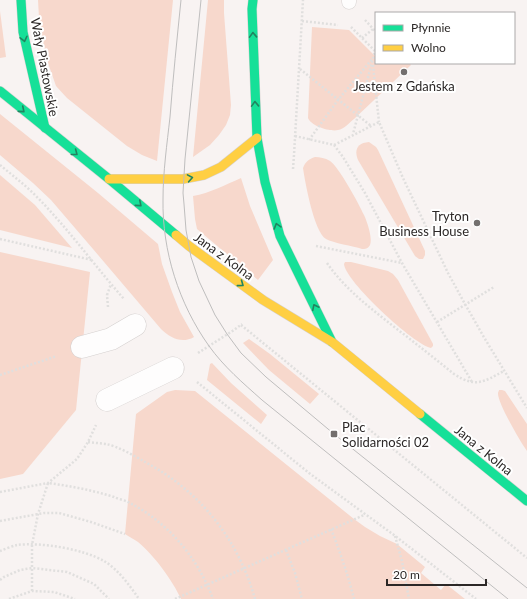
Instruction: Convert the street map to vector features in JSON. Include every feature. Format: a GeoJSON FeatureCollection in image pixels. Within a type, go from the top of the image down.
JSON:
{"type":"FeatureCollection","features":[{"type":"Feature","properties":{"kind":"main road","name":"Wały Piastowskie"},"geometry":{"type":"LineString","coordinates":[[21,0],[22,32],[45,128],[109,179]]}},
{"type":"Feature","properties":{"kind":"main road"},"geometry":{"type":"LineString","coordinates":[[109,179],[183,179],[204,175],[221,167],[256,138],[252,0]]}},
{"type":"Feature","properties":{"kind":"main road"},"geometry":{"type":"LineString","coordinates":[[0,91],[45,128]]}},
{"type":"Feature","properties":{"kind":"main road","name":"Jana z Kolna"},"geometry":{"type":"LineString","coordinates":[[256,138],[264,182],[280,236],[332,342]]}},
{"type":"Feature","properties":{"kind":"main road","name":"Jana z Kolna"},"geometry":{"type":"LineString","coordinates":[[109,179],[188,246],[263,300],[332,342],[527,501]]}},
{"type":"Feature","properties":{"kind":"street"},"geometry":{"type":"LineString","coordinates":[[82,347],[111,339],[135,325]]}},
{"type":"Feature","properties":{"kind":"street"},"geometry":{"type":"LineString","coordinates":[[108,400],[173,368]]}},
{"type":"Feature","properties":{"kind":"path"},"geometry":{"type":"LineString","coordinates":[[293,172],[303,0]]}},
{"type":"Feature","properties":{"kind":"path"},"geometry":{"type":"LineString","coordinates":[[302,21],[342,25]]}},
{"type":"Feature","properties":{"kind":"path"},"geometry":{"type":"LineString","coordinates":[[350,26],[375,50]]}},
{"type":"Feature","properties":{"kind":"path"},"geometry":{"type":"LineString","coordinates":[[362,38],[373,29]]}},
{"type":"Feature","properties":{"kind":"path"},"geometry":{"type":"LineString","coordinates":[[353,135],[375,54]]}},
{"type":"Feature","properties":{"kind":"path"},"geometry":{"type":"LineString","coordinates":[[309,140],[338,100],[374,58]]}},
{"type":"Feature","properties":{"kind":"path"},"geometry":{"type":"LineString","coordinates":[[372,63],[379,122],[403,178],[465,304],[527,408]]}},
{"type":"Feature","properties":{"kind":"path"},"geometry":{"type":"LineString","coordinates":[[299,68],[371,126]]}},
{"type":"Feature","properties":{"kind":"path"},"geometry":{"type":"LineString","coordinates":[[295,136],[334,145],[379,122]]}},
{"type":"Feature","properties":{"kind":"path"},"geometry":{"type":"LineString","coordinates":[[334,145],[357,179],[402,263],[473,383]]}},
{"type":"Feature","properties":{"kind":"path"},"geometry":{"type":"LineString","coordinates":[[0,165],[40,200],[125,300]]}},
{"type":"Feature","properties":{"kind":"path"},"geometry":{"type":"LineString","coordinates":[[0,239],[92,260]]}},
{"type":"Feature","properties":{"kind":"path"},"geometry":{"type":"LineString","coordinates":[[310,247],[316,246],[402,263]]}},
{"type":"Feature","properties":{"kind":"path"},"geometry":{"type":"LineString","coordinates":[[316,246],[320,252]]}},
{"type":"Feature","properties":{"kind":"path"},"geometry":{"type":"LineString","coordinates":[[324,259],[340,280],[375,313],[454,374],[473,383],[483,382],[504,371]]}},
{"type":"Feature","properties":{"kind":"path"},"geometry":{"type":"LineString","coordinates":[[107,295],[111,284]]}},
{"type":"Feature","properties":{"kind":"path"},"geometry":{"type":"LineString","coordinates":[[436,322],[494,287]]}},
{"type":"Feature","properties":{"kind":"path"},"geometry":{"type":"LineString","coordinates":[[198,353],[246,321]]}},
{"type":"Feature","properties":{"kind":"path"},"geometry":{"type":"LineString","coordinates":[[241,325],[527,558]]}},
{"type":"Feature","properties":{"kind":"path"},"geometry":{"type":"LineString","coordinates":[[0,376],[82,347]]}},
{"type":"Feature","properties":{"kind":"path"},"geometry":{"type":"LineString","coordinates":[[195,380],[309,472],[394,535],[476,599]]}},
{"type":"Feature","properties":{"kind":"path"},"geometry":{"type":"LineString","coordinates":[[88,442],[108,444],[132,455],[160,470],[186,490],[210,513],[229,539],[244,568],[255,599]]}},
{"type":"Feature","properties":{"kind":"path"},"geometry":{"type":"LineString","coordinates":[[32,591],[32,545],[38,514],[48,483],[95,491],[127,502],[152,517],[175,537],[193,559],[208,584],[213,599]]}},
{"type":"Feature","properties":{"kind":"path"},"geometry":{"type":"LineString","coordinates":[[0,521],[44,513],[60,513],[124,534]]}},
{"type":"Feature","properties":{"kind":"path"},"geometry":{"type":"LineString","coordinates":[[175,599],[365,514]]}},
{"type":"Feature","properties":{"kind":"path"},"geometry":{"type":"LineString","coordinates":[[331,529],[348,575],[354,599]]}},
{"type":"Feature","properties":{"kind":"path"},"geometry":{"type":"LineString","coordinates":[[394,535],[403,566],[409,599]]}},
{"type":"Feature","properties":{"kind":"path"},"geometry":{"type":"LineString","coordinates":[[0,551],[16,545],[32,545],[54,546],[84,552],[105,561],[130,586],[139,599]]}},
{"type":"Feature","properties":{"kind":"path"},"geometry":{"type":"LineString","coordinates":[[286,550],[295,573],[302,599]]}},
{"type":"Feature","properties":{"kind":"path"},"geometry":{"type":"LineString","coordinates":[[0,580],[20,570],[32,568],[67,572],[94,584],[109,599]]}},
{"type":"Feature","properties":{"kind":"path"},"geometry":{"type":"LineString","coordinates":[[9,599],[32,591],[54,592],[76,599]]}},
{"type":"Feature","properties":{"kind":"shaded area"},"geometry":{"type":"Polygon","coordinates":[[[38,0],[173,0],[157,161],[142,155],[127,146],[67,98],[56,86],[48,63],[41,33],[38,0]]]}},
{"type":"Feature","properties":{"kind":"shaded area"},"geometry":{"type":"Polygon","coordinates":[[[208,0],[224,0],[231,105],[230,115],[226,125],[219,135],[210,145],[193,157],[208,0]]]}},
{"type":"Feature","properties":{"kind":"shaded area"},"geometry":{"type":"Polygon","coordinates":[[[0,11],[6,57],[0,58],[0,11]]]}},
{"type":"Feature","properties":{"kind":"shaded area"},"geometry":{"type":"Polygon","coordinates":[[[312,27],[349,30],[375,56],[375,64],[411,65],[344,127],[338,130],[321,128],[313,124],[308,118],[312,27]]]}},
{"type":"Feature","properties":{"kind":"shaded area"},"geometry":{"type":"Polygon","coordinates":[[[0,114],[98,193],[158,244],[162,264],[172,292],[180,312],[194,337],[185,340],[176,339],[161,329],[51,200],[0,155],[0,114]]]}},
{"type":"Feature","properties":{"kind":"shaded area"},"geometry":{"type":"Polygon","coordinates":[[[369,142],[378,150],[425,251],[423,259],[419,259],[415,256],[358,160],[356,153],[359,145],[369,142]]]}},
{"type":"Feature","properties":{"kind":"shaded area"},"geometry":{"type":"Polygon","coordinates":[[[315,157],[326,159],[334,165],[353,195],[365,218],[369,230],[371,242],[367,248],[362,249],[333,242],[326,239],[322,235],[314,217],[303,168],[308,161],[315,157]]]}},
{"type":"Feature","properties":{"kind":"shaded area"},"geometry":{"type":"Polygon","coordinates":[[[0,175],[35,205],[72,248],[0,230],[0,175]]]}},
{"type":"Feature","properties":{"kind":"shaded area"},"geometry":{"type":"Polygon","coordinates":[[[241,178],[250,206],[273,260],[258,280],[197,229],[195,219],[193,196],[211,191],[241,178]]]}},
{"type":"Feature","properties":{"kind":"shaded area"},"geometry":{"type":"Polygon","coordinates":[[[0,252],[90,272],[76,410],[23,474],[0,479],[0,252]]]}},
{"type":"Feature","properties":{"kind":"shaded area"},"geometry":{"type":"Polygon","coordinates":[[[345,262],[351,262],[388,271],[393,274],[398,280],[433,346],[431,348],[422,344],[396,325],[367,297],[356,284],[347,272],[344,264],[345,262]]]}},
{"type":"Feature","properties":{"kind":"shaded area"},"geometry":{"type":"Polygon","coordinates":[[[249,339],[319,394],[310,404],[269,370],[243,343],[249,339]]]}},
{"type":"Feature","properties":{"kind":"shaded area"},"geometry":{"type":"Polygon","coordinates":[[[212,363],[231,383],[267,415],[261,424],[207,380],[210,364],[212,363]]]}},
{"type":"Feature","properties":{"kind":"shaded area"},"geometry":{"type":"Polygon","coordinates":[[[175,390],[195,391],[354,519],[380,536],[397,544],[425,567],[421,573],[441,590],[446,584],[465,599],[181,599],[162,568],[144,547],[125,534],[136,414],[167,392],[175,390]]]}},
{"type":"Feature","properties":{"kind":"shaded area"},"geometry":{"type":"Polygon","coordinates":[[[499,390],[505,391],[527,424],[527,451],[501,405],[498,393],[499,390]]]}},
{"type":"Feature","properties":{"kind":"tram line"},"geometry":{"type":"LineString","coordinates":[[181,0],[164,168],[163,219],[169,257],[174,276],[181,295],[198,330],[227,368],[262,400],[508,599]]}},
{"type":"Feature","properties":{"kind":"tram line"},"geometry":{"type":"LineString","coordinates":[[201,0],[183,193],[186,230],[191,257],[199,281],[215,315],[241,353],[266,377],[334,434],[527,588]]}},
{"type":"Feature","properties":{"kind":"traffic: fast"},"geometry":{"type":"LineString","coordinates":[[21,0],[23,32],[45,128]]}},
{"type":"Feature","properties":{"kind":"traffic: fast"},"geometry":{"type":"LineString","coordinates":[[253,0],[252,9],[257,138],[265,182],[280,236],[332,342]]}},
{"type":"Feature","properties":{"kind":"traffic: fast"},"geometry":{"type":"LineString","coordinates":[[0,91],[176,235]]}},
{"type":"Feature","properties":{"kind":"traffic: fast"},"geometry":{"type":"LineString","coordinates":[[420,414],[527,501]]}},
{"type":"Feature","properties":{"kind":"traffic: slow"},"geometry":{"type":"LineString","coordinates":[[109,179],[183,179],[204,175],[221,167],[257,138]]}},
{"type":"Feature","properties":{"kind":"traffic: slow"},"geometry":{"type":"LineString","coordinates":[[176,235],[263,300],[332,342],[420,414]]}},
{"type":"Feature","properties":{"kind":"place","name":"Jestem z Gdańska"},"geometry":{"type":"Point","coordinates":[404,72]}},
{"type":"Feature","properties":{"kind":"place","name":"Tryton Business House"},"geometry":{"type":"Point","coordinates":[477,223]}},
{"type":"Feature","properties":{"kind":"place","name":"Plac Solidarności 02"},"geometry":{"type":"Point","coordinates":[334,434]}}]}
